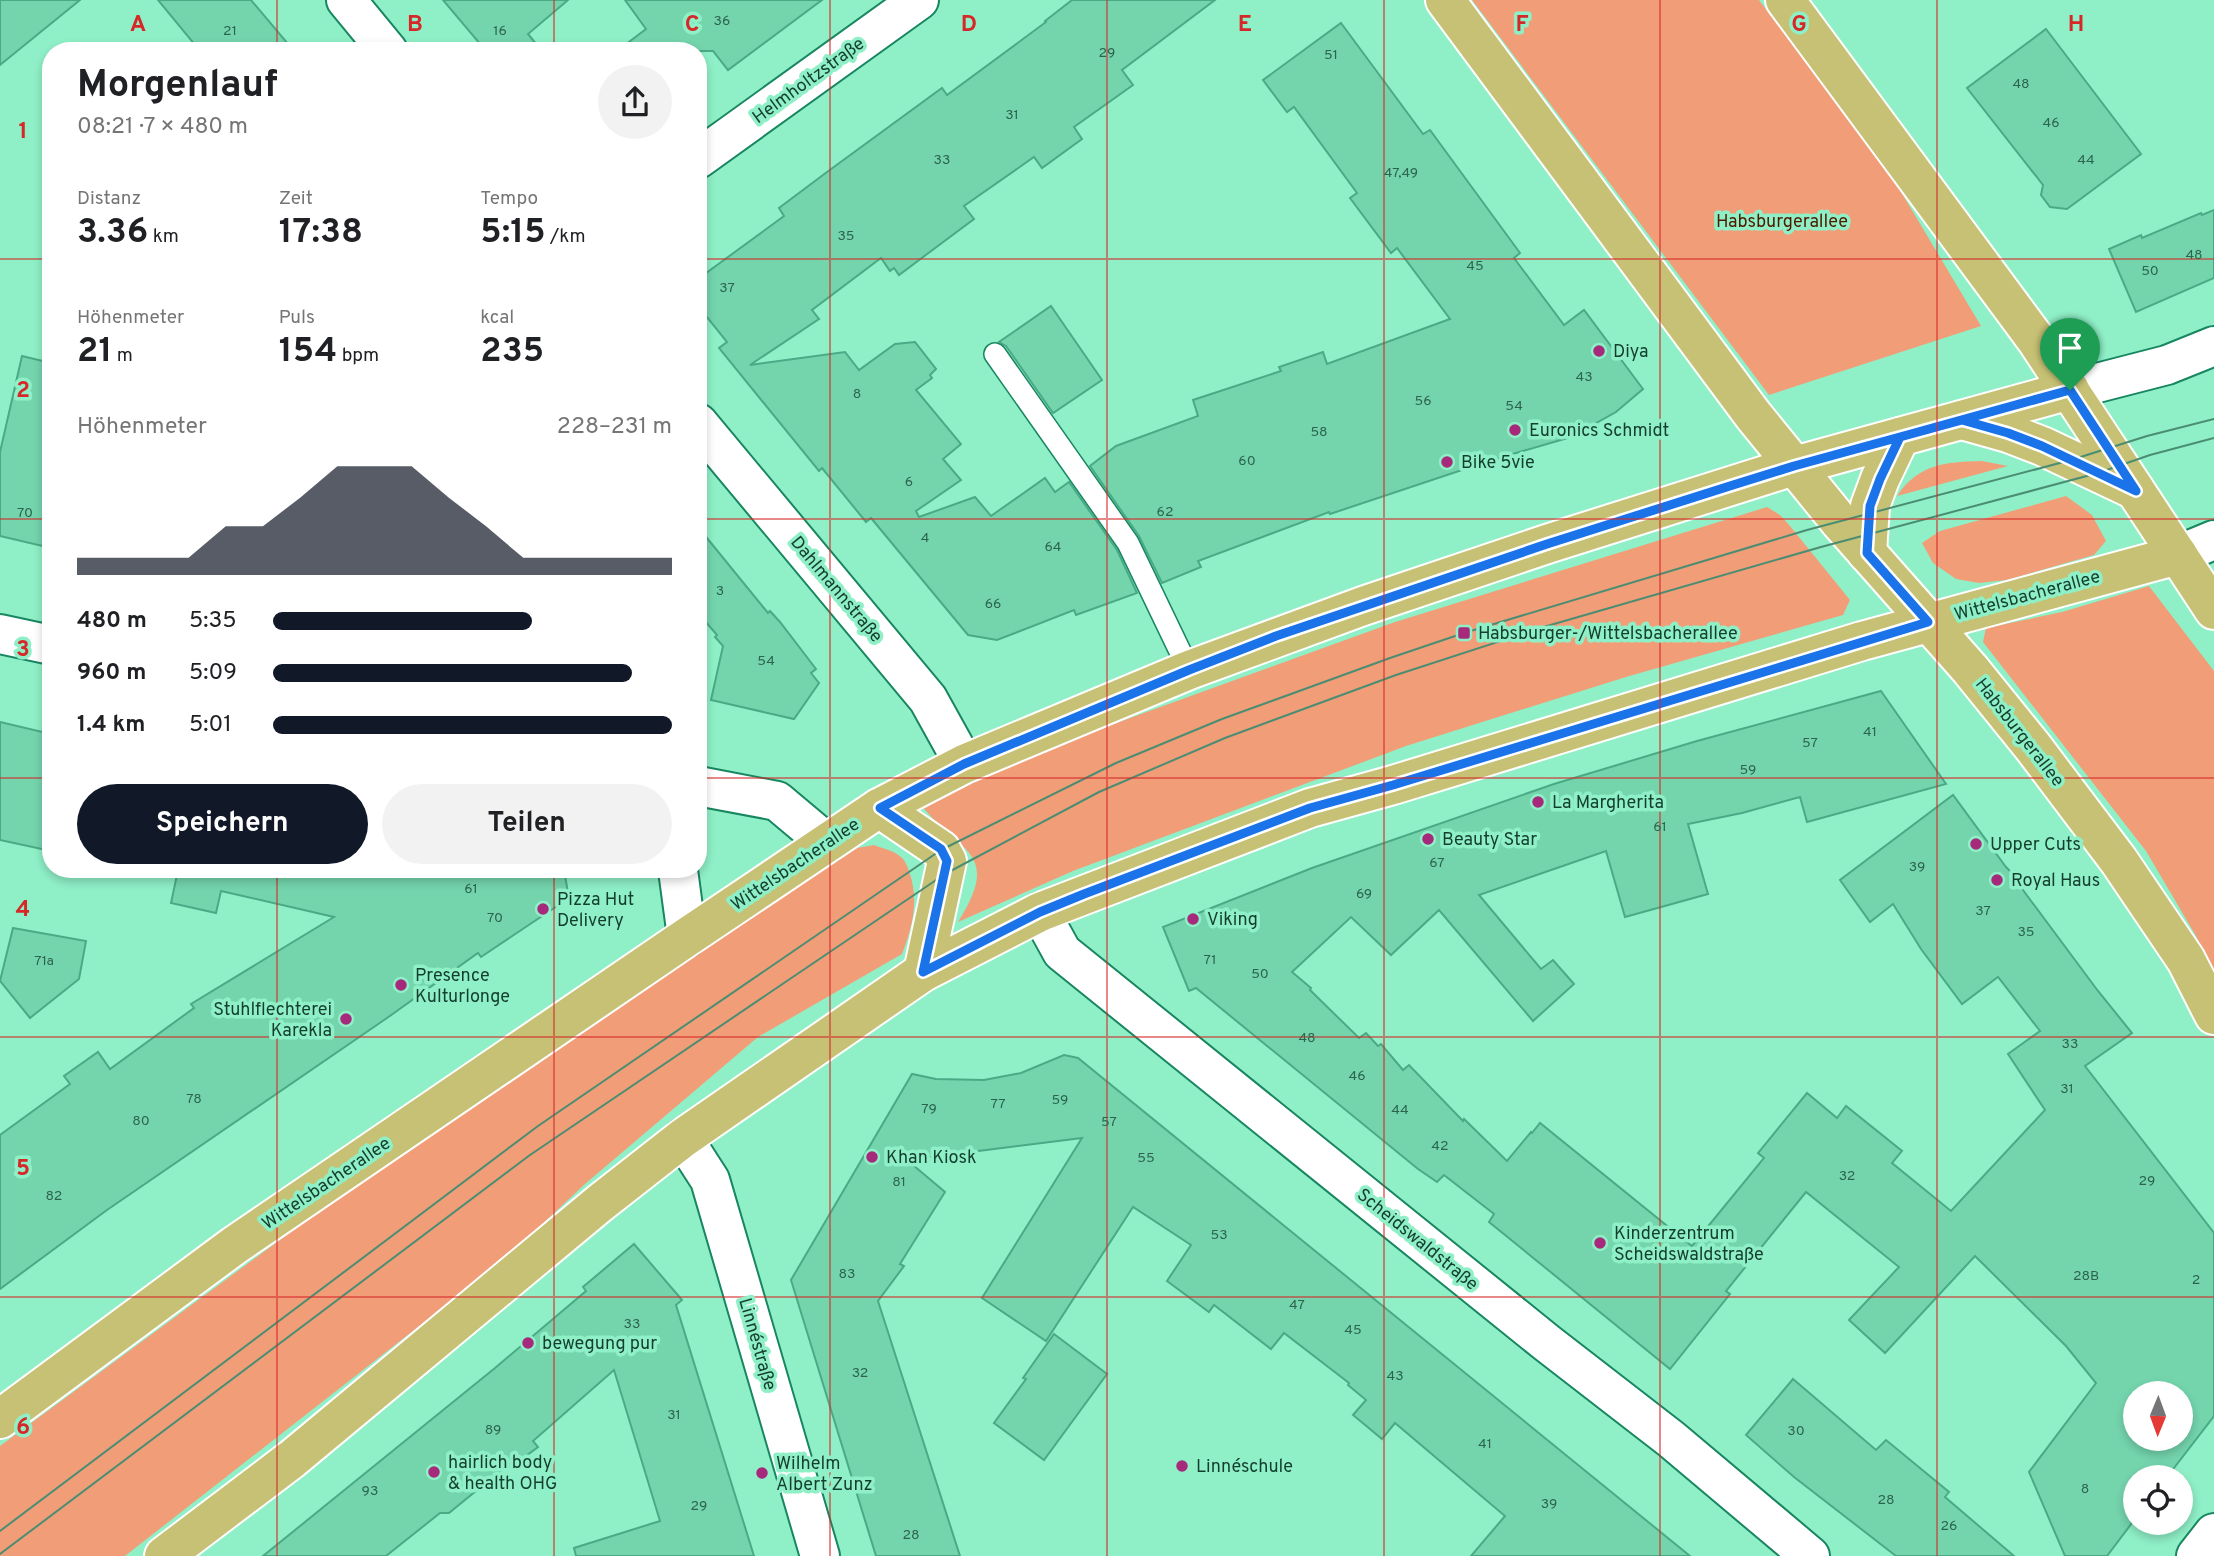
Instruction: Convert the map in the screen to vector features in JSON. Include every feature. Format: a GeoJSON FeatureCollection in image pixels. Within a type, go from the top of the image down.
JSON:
{"type":"FeatureCollection","features":[{"type":"Feature","properties":{"kind":"main road","name":"Habsburgerallee"},"geometry":{"type":"LineString","coordinates":[[1445,0],[1745,404],[1867,553],[1970,669],[2033,747],[2119,861],[2186,961],[2214,1016]]}},
{"type":"Feature","properties":{"kind":"main road"},"geometry":{"type":"LineString","coordinates":[[1785,0],[2037,341],[2214,610]]}},
{"type":"Feature","properties":{"kind":"main road","name":"Wittelsbacherallee"},"geometry":{"type":"LineString","coordinates":[[0,1419],[235,1245],[687,937],[880,808],[964,764],[1189,670],[1390,597],[1794,466],[2070,390]]}},
{"type":"Feature","properties":{"kind":"main road"},"geometry":{"type":"LineString","coordinates":[[1962,420],[2042,446],[2136,491]]}},
{"type":"Feature","properties":{"kind":"main road"},"geometry":{"type":"LineString","coordinates":[[1867,553],[1870,506],[1900,437]]}},
{"type":"Feature","properties":{"kind":"main road","name":"Wittelsbacherallee"},"geometry":{"type":"LineString","coordinates":[[164,1556],[292,1459],[600,1203],[684,1138],[923,972],[1040,912],[1310,808],[1928,622],[2178,555]]}},
{"type":"Feature","properties":{"kind":"main road"},"geometry":{"type":"LineString","coordinates":[[880,808],[941,849],[947,861],[923,972]]}},
{"type":"Feature","properties":{"kind":"street"},"geometry":{"type":"LineString","coordinates":[[346,0],[381,42]]}},
{"type":"Feature","properties":{"kind":"street","name":"Helmholtzstraße"},"geometry":{"type":"LineString","coordinates":[[707,153],[919,0]]}},
{"type":"Feature","properties":{"kind":"street","name":"Wittelsbacherallee"},"geometry":{"type":"LineString","coordinates":[[2070,390],[2167,365],[2214,346]]}},
{"type":"Feature","properties":{"kind":"street","name":"Dahlmannstraße"},"geometry":{"type":"LineString","coordinates":[[707,434],[928,699],[964,764]]}},
{"type":"Feature","properties":{"kind":"street","name":"Wittelsbacherallee"},"geometry":{"type":"LineString","coordinates":[[2178,555],[2214,540]]}},
{"type":"Feature","properties":{"kind":"street"},"geometry":{"type":"LineString","coordinates":[[0,634],[42,643]]}},
{"type":"Feature","properties":{"kind":"street"},"geometry":{"type":"LineString","coordinates":[[707,788],[777,801],[827,843]]}},
{"type":"Feature","properties":{"kind":"street"},"geometry":{"type":"LineString","coordinates":[[679,878],[687,937]]}},
{"type":"Feature","properties":{"kind":"street","name":"Scheidswaldstraße"},"geometry":{"type":"LineString","coordinates":[[1040,912],[1062,952],[1526,1326],[1671,1439],[1810,1556]]}},
{"type":"Feature","properties":{"kind":"street","name":"Linnéstraße"},"geometry":{"type":"LineString","coordinates":[[684,1138],[710,1180],[820,1556]]}},
{"type":"Feature","properties":{"kind":"street"},"geometry":{"type":"LineString","coordinates":[[2196,1556],[2214,1533]]}},
{"type":"Feature","properties":{"kind":"lane"},"geometry":{"type":"LineString","coordinates":[[995,354],[1128,543],[1189,670]]}},
{"type":"Feature","properties":{"kind":"green space","name":"Habsburgerallee"},"geometry":{"type":"Polygon","coordinates":[[[1472,0],[1759,0],[1891,175],[1981,326],[1769,395],[1472,0]]]}},
{"type":"Feature","properties":{"kind":"green space"},"geometry":{"type":"Polygon","coordinates":[[[1982,461],[2008,466],[1897,496],[1905,485],[1923,471],[1944,464],[1982,461]]]}},
{"type":"Feature","properties":{"kind":"green space"},"geometry":{"type":"Polygon","coordinates":[[[2066,496],[2092,515],[2106,541],[2094,555],[2007,580],[1979,583],[1956,579],[1933,563],[1922,543],[1940,531],[2066,496]]]}},
{"type":"Feature","properties":{"kind":"green space"},"geometry":{"type":"Polygon","coordinates":[[[1767,507],[1780,515],[1790,526],[1850,600],[1843,615],[1626,677],[1406,746],[1073,871],[958,922],[971,899],[977,881],[976,866],[971,855],[921,805],[1017,759],[1395,622],[1767,507]]]}},
{"type":"Feature","properties":{"kind":"green space"},"geometry":{"type":"Polygon","coordinates":[[[2149,586],[2214,671],[2214,972],[2146,851],[1983,642],[1986,628],[2062,612],[2149,586]]]}},
{"type":"Feature","properties":{"kind":"green space"},"geometry":{"type":"Polygon","coordinates":[[[874,845],[900,856],[906,863],[913,884],[913,915],[902,954],[758,1037],[585,1184],[505,1259],[125,1556],[0,1556],[0,1446],[478,1094],[857,848],[874,845]]]}},
{"type":"Feature","properties":{"kind":"building"},"geometry":{"type":"Polygon","coordinates":[[[0,0],[80,0],[0,65],[0,0]]]}},
{"type":"Feature","properties":{"kind":"building"},"geometry":{"type":"Polygon","coordinates":[[[158,0],[251,0],[286,42],[193,42],[158,0]]]}},
{"type":"Feature","properties":{"kind":"building"},"geometry":{"type":"Polygon","coordinates":[[[443,0],[568,0],[528,34],[535,42],[478,42],[443,0]]]}},
{"type":"Feature","properties":{"kind":"building"},"geometry":{"type":"Polygon","coordinates":[[[625,0],[822,0],[728,70],[713,51],[707,51],[707,42],[629,42],[646,29],[625,0]]]}},
{"type":"Feature","properties":{"kind":"building"},"geometry":{"type":"Polygon","coordinates":[[[1072,0],[1215,0],[1122,70],[1133,85],[1074,127],[1082,139],[1042,168],[1034,157],[964,206],[974,219],[899,275],[894,268],[890,271],[881,258],[812,310],[819,319],[750,365],[845,352],[859,370],[895,344],[915,342],[936,369],[930,375],[932,378],[916,390],[961,444],[943,459],[961,480],[916,511],[919,517],[975,497],[991,516],[1045,478],[1055,492],[1069,482],[1117,550],[1137,593],[1076,615],[1074,610],[997,640],[968,635],[871,518],[866,522],[822,468],[819,471],[719,348],[727,342],[707,317],[707,272],[784,216],[779,208],[827,172],[942,88],[947,95],[1072,0]]]}},
{"type":"Feature","properties":{"kind":"building"},"geometry":{"type":"Polygon","coordinates":[[[1341,23],[1423,134],[1430,130],[1520,253],[1514,258],[1564,325],[1584,310],[1643,389],[1616,412],[1571,437],[1492,460],[1330,514],[1329,512],[1198,561],[1201,567],[1162,583],[1139,536],[1090,466],[1116,446],[1198,416],[1193,400],[1281,371],[1279,367],[1323,352],[1327,364],[1450,319],[1397,248],[1391,253],[1350,198],[1357,193],[1294,107],[1287,112],[1263,80],[1341,23]]]}},
{"type":"Feature","properties":{"kind":"building"},"geometry":{"type":"Polygon","coordinates":[[[2046,29],[2141,154],[2067,209],[2050,207],[2041,195],[2043,185],[1967,88],[2046,29]]]}},
{"type":"Feature","properties":{"kind":"building"},"geometry":{"type":"Polygon","coordinates":[[[2214,210],[2214,278],[2136,312],[2109,249],[2214,210]]]}},
{"type":"Feature","properties":{"kind":"building"},"geometry":{"type":"Polygon","coordinates":[[[1051,306],[1102,380],[1053,413],[1006,346],[999,342],[1051,306]]]}},
{"type":"Feature","properties":{"kind":"building"},"geometry":{"type":"Polygon","coordinates":[[[22,356],[42,361],[42,546],[0,536],[0,452],[22,356]]]}},
{"type":"Feature","properties":{"kind":"building"},"geometry":{"type":"Polygon","coordinates":[[[707,538],[768,613],[770,611],[780,622],[816,669],[811,673],[819,683],[794,719],[711,700],[723,646],[715,637],[717,635],[707,623],[707,538]]]}},
{"type":"Feature","properties":{"kind":"building"},"geometry":{"type":"Polygon","coordinates":[[[1881,691],[1946,784],[1807,822],[1800,797],[1688,824],[1708,894],[1625,917],[1606,851],[1479,895],[1541,969],[1553,960],[1574,984],[1533,1021],[1439,910],[1391,955],[1351,917],[1292,972],[1359,1038],[1366,1033],[1378,1046],[1381,1044],[1403,1070],[1409,1065],[1463,1121],[1464,1119],[1507,1161],[1540,1123],[1692,1246],[1764,1158],[1758,1153],[1807,1093],[1837,1118],[1846,1106],[1902,1151],[1892,1163],[1951,1211],[2045,1110],[2008,1054],[2040,1031],[1998,977],[1962,1004],[1921,949],[1893,904],[1870,922],[1840,880],[1953,795],[2132,1033],[2085,1066],[2214,1233],[2214,1416],[2193,1443],[2193,1381],[2123,1381],[2123,1451],[2187,1451],[2176,1465],[2123,1465],[2123,1535],[2107,1556],[2065,1556],[2029,1472],[2096,1383],[2066,1346],[1975,1256],[1885,1353],[1849,1320],[1899,1267],[1806,1192],[1726,1291],[1730,1294],[1670,1369],[1489,1222],[1494,1214],[1444,1175],[1437,1182],[1418,1169],[1196,988],[1189,991],[1163,927],[1312,868],[1554,784],[1697,741],[1881,691]]]}},
{"type":"Feature","properties":{"kind":"building"},"geometry":{"type":"Polygon","coordinates":[[[0,722],[42,732],[42,849],[0,840],[0,722]]]}},
{"type":"Feature","properties":{"kind":"building"},"geometry":{"type":"Polygon","coordinates":[[[176,878],[565,878],[569,898],[481,957],[478,953],[107,1210],[0,1289],[0,1135],[70,1084],[64,1076],[98,1052],[110,1069],[194,1008],[191,1004],[334,917],[221,891],[216,913],[171,903],[176,878]]]}},
{"type":"Feature","properties":{"kind":"building"},"geometry":{"type":"Polygon","coordinates":[[[13,928],[86,941],[79,979],[30,1018],[0,981],[13,928]]]}},
{"type":"Feature","properties":{"kind":"building"},"geometry":{"type":"Polygon","coordinates":[[[1064,1055],[1078,1058],[1690,1556],[1471,1556],[1505,1516],[1395,1423],[1382,1439],[1353,1415],[1366,1400],[1348,1385],[1349,1383],[1284,1333],[1271,1349],[1214,1305],[1209,1312],[1167,1281],[1191,1245],[1133,1207],[1046,1341],[982,1298],[1082,1138],[907,1160],[945,1192],[900,1264],[904,1266],[878,1301],[960,1556],[876,1556],[791,1280],[912,1074],[936,1079],[984,1080],[1021,1073],[1064,1055]]]}},
{"type":"Feature","properties":{"kind":"building"},"geometry":{"type":"Polygon","coordinates":[[[634,1244],[682,1300],[676,1305],[754,1556],[576,1556],[574,1548],[660,1521],[614,1370],[533,1441],[538,1447],[511,1467],[509,1464],[449,1513],[440,1513],[386,1556],[263,1556],[495,1368],[586,1291],[583,1287],[634,1244]]]}},
{"type":"Feature","properties":{"kind":"building"},"geometry":{"type":"Polygon","coordinates":[[[1054,1334],[1107,1374],[1044,1460],[994,1423],[1054,1334]]]}},
{"type":"Feature","properties":{"kind":"building"},"geometry":{"type":"Polygon","coordinates":[[[1793,1379],[1876,1450],[1886,1440],[1949,1492],[1945,1497],[2014,1556],[1896,1556],[1794,1477],[1746,1435],[1793,1379]]]}},
{"type":"Feature","properties":{"kind":"tram line"},"geometry":{"type":"LineString","coordinates":[[0,1531],[538,1126],[941,850],[1116,763],[1222,719],[1390,658],[1464,633],[1807,530],[2214,419]]}},
{"type":"Feature","properties":{"kind":"tram line"},"geometry":{"type":"LineString","coordinates":[[0,1554],[530,1155],[945,874],[1099,792],[1225,738],[1396,675],[1547,626],[1821,547],[2098,473],[2150,455],[2214,438]]}},
{"type":"Feature","properties":{"kind":"place","name":"Diya"},"geometry":{"type":"Point","coordinates":[1599,351]}},
{"type":"Feature","properties":{"kind":"place","name":"Euronics Schmidt"},"geometry":{"type":"Point","coordinates":[1515,430]}},
{"type":"Feature","properties":{"kind":"place","name":"Bike 5vie"},"geometry":{"type":"Point","coordinates":[1447,462]}},
{"type":"Feature","properties":{"kind":"place","name":"Habsburger-/Wittelsbacherallee"},"geometry":{"type":"Point","coordinates":[1464,633]}},
{"type":"Feature","properties":{"kind":"place","name":"La Margherita"},"geometry":{"type":"Point","coordinates":[1538,802]}},
{"type":"Feature","properties":{"kind":"place","name":"Beauty Star"},"geometry":{"type":"Point","coordinates":[1428,839]}},
{"type":"Feature","properties":{"kind":"place","name":"Upper Cuts"},"geometry":{"type":"Point","coordinates":[1976,844]}},
{"type":"Feature","properties":{"kind":"place","name":"Royal Haus"},"geometry":{"type":"Point","coordinates":[1997,880]}},
{"type":"Feature","properties":{"kind":"place","name":"Pizza Hut Delivery"},"geometry":{"type":"Point","coordinates":[543,909]}},
{"type":"Feature","properties":{"kind":"place","name":"Viking"},"geometry":{"type":"Point","coordinates":[1193,919]}},
{"type":"Feature","properties":{"kind":"place","name":"Presence Kulturlonge"},"geometry":{"type":"Point","coordinates":[401,985]}},
{"type":"Feature","properties":{"kind":"place","name":"Stuhlflechterei Karekla"},"geometry":{"type":"Point","coordinates":[346,1019]}},
{"type":"Feature","properties":{"kind":"place","name":"Khan Kiosk"},"geometry":{"type":"Point","coordinates":[872,1157]}},
{"type":"Feature","properties":{"kind":"place","name":"Kinderzentrum Scheidswaldstraße"},"geometry":{"type":"Point","coordinates":[1600,1243]}},
{"type":"Feature","properties":{"kind":"place","name":"bewegung pur"},"geometry":{"type":"Point","coordinates":[528,1343]}},
{"type":"Feature","properties":{"kind":"place","name":"Linnéschule"},"geometry":{"type":"Point","coordinates":[1182,1466]}},
{"type":"Feature","properties":{"kind":"place","name":"hairlich body & health OHG"},"geometry":{"type":"Point","coordinates":[434,1472]}},
{"type":"Feature","properties":{"kind":"place","name":"Wilhelm Albert Zunz"},"geometry":{"type":"Point","coordinates":[762,1473]}},
{"type":"Feature","properties":{"kind":"route"},"geometry":{"type":"LineString","coordinates":[[2070,390],[1900,437],[1870,506],[1867,553],[1928,622],[1310,808],[1040,912],[923,972],[947,861],[941,849],[880,808],[964,764],[1189,670],[1363,606],[1547,544],[1794,466],[1840,453],[1900,437],[1962,420],[2042,446],[2136,491],[2070,390]]}}]}
